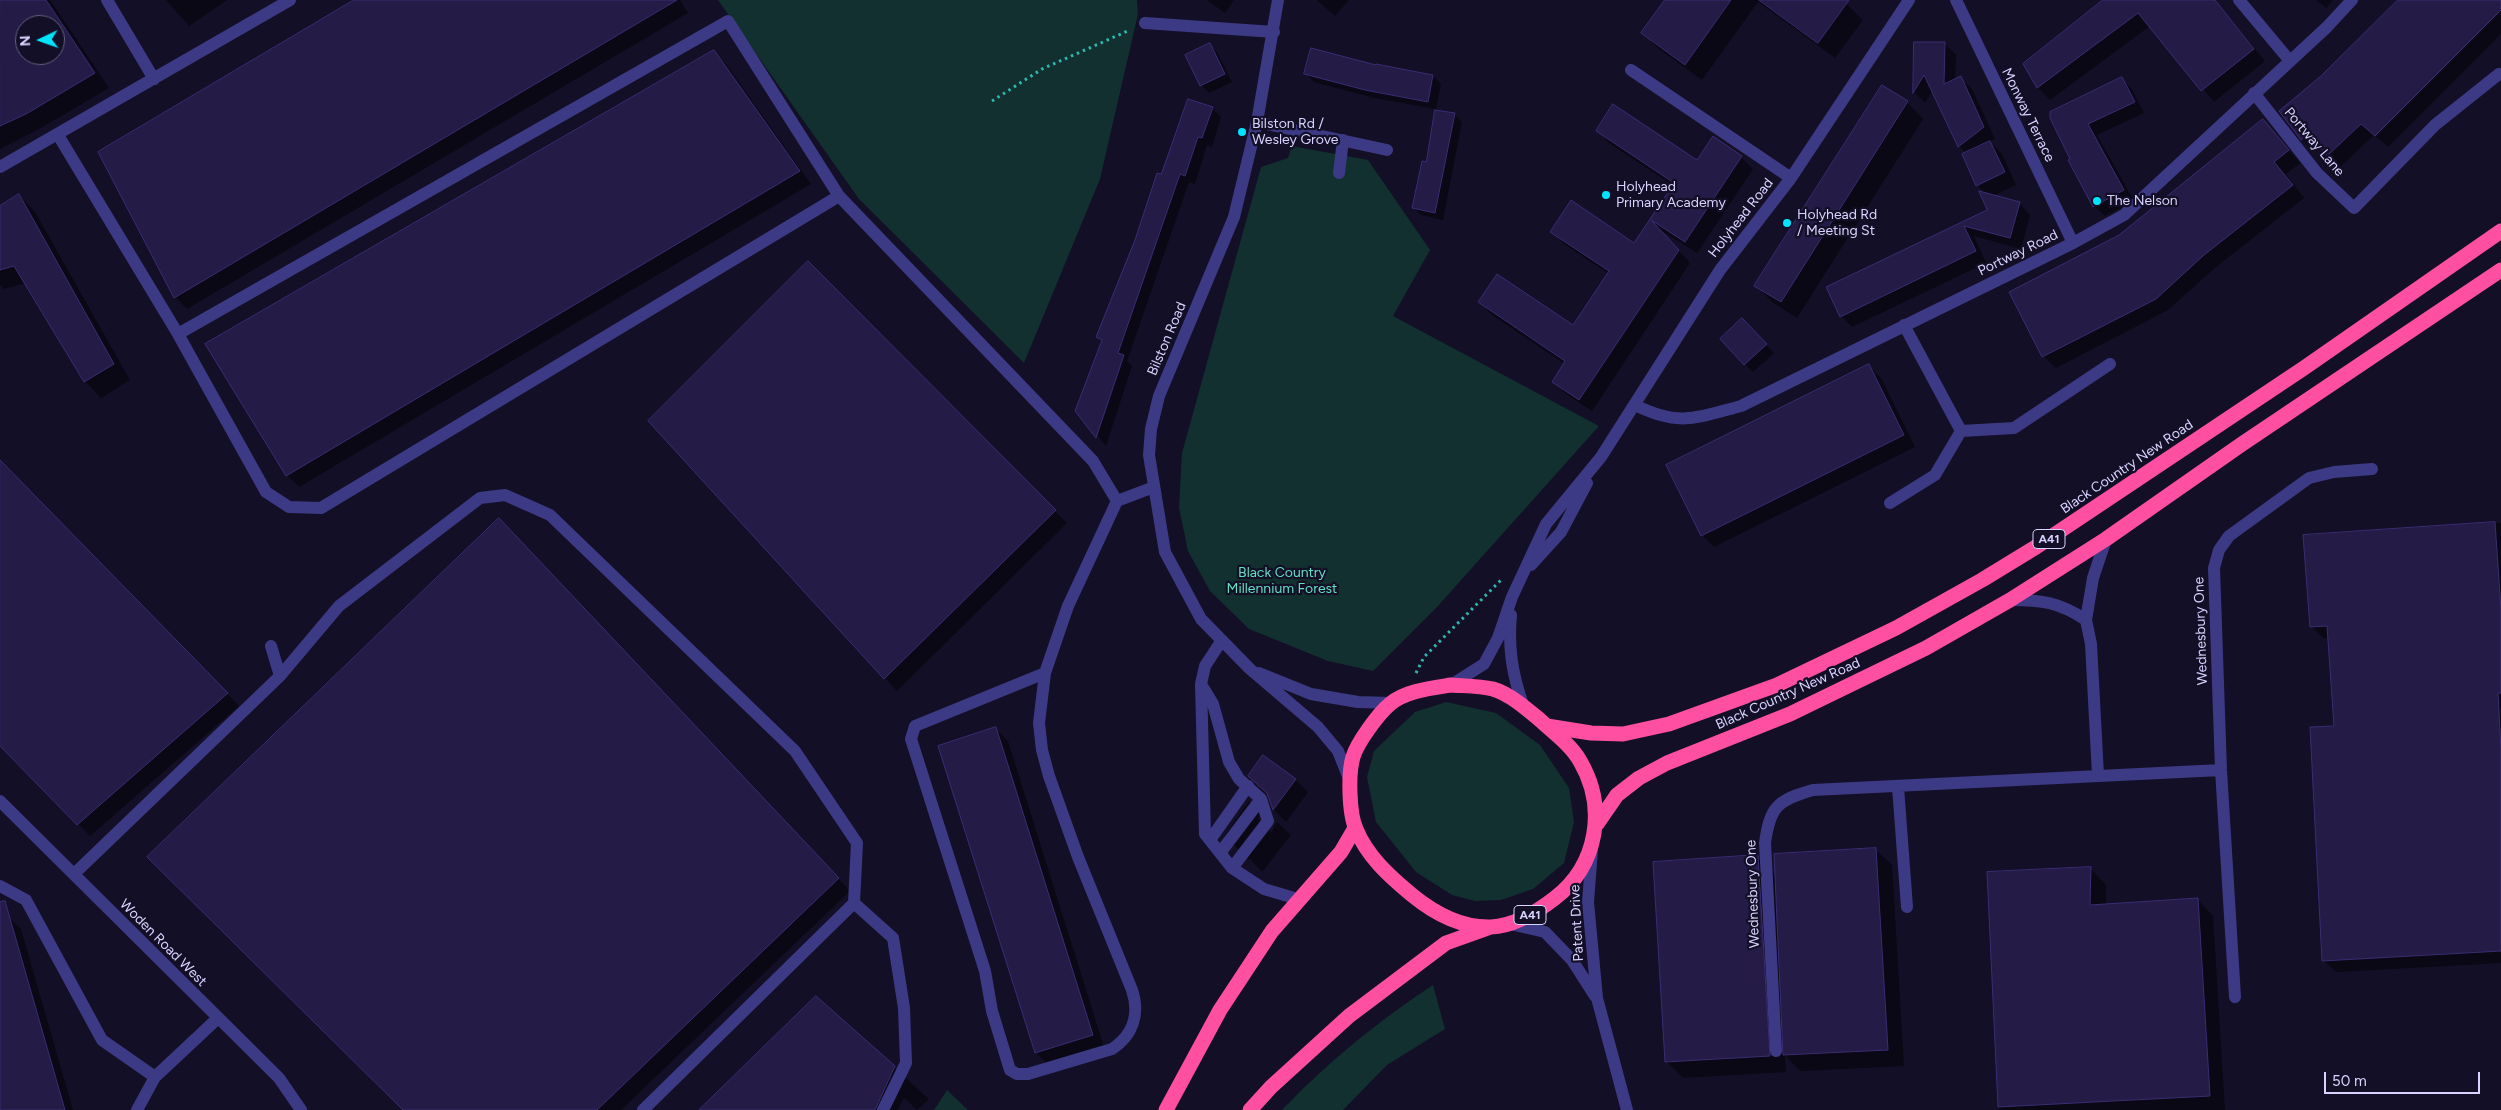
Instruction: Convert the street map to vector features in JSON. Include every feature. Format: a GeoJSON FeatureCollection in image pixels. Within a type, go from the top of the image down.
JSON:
{"type":"FeatureCollection","features":[{"type":"Feature","properties":{"kind":"highway","name":"Black Country New Road"},"geometry":{"type":"LineString","coordinates":[[1547,726],[1591,733],[1623,734],[1669,724],[1777,685],[1896,628],[1982,580],[2036,547],[2304,368],[2501,231]]}},
{"type":"Feature","properties":{"kind":"highway","name":"Black Country New Road"},"geometry":{"type":"LineString","coordinates":[[1597,824],[1617,795],[1639,778],[1667,763],[1790,714],[1901,661],[2010,600],[2106,539],[2501,270]]}},
{"type":"Feature","properties":{"kind":"highway","name":"A41"},"geometry":{"type":"LineString","coordinates":[[1250,1110],[1271,1087],[1349,1016],[1446,943],[1490,927],[1510,924],[1536,912],[1561,893],[1578,874],[1592,848],[1597,824],[1595,805],[1580,761],[1547,726],[1523,705],[1494,689],[1451,685],[1422,690],[1397,700],[1378,717],[1353,756],[1351,783],[1355,828],[1373,859],[1430,910],[1449,920],[1490,927]]}},
{"type":"Feature","properties":{"kind":"highway"},"geometry":{"type":"LineString","coordinates":[[1166,1110],[1226,1002],[1272,931],[1341,852],[1355,828]]}},
{"type":"Feature","properties":{"kind":"street"},"geometry":{"type":"LineString","coordinates":[[107,0],[154,79]]}},
{"type":"Feature","properties":{"kind":"street"},"geometry":{"type":"LineString","coordinates":[[0,167],[290,0]]}},
{"type":"Feature","properties":{"kind":"street","name":"Bilston Road"},"geometry":{"type":"LineString","coordinates":[[1278,0],[1257,122],[1234,218],[1159,396],[1151,429],[1149,455],[1165,552],[1201,619],[1250,669],[1318,727],[1338,751],[1351,783]]}},
{"type":"Feature","properties":{"kind":"street","name":"Holyhead Road"},"geometry":{"type":"LineString","coordinates":[[1451,685],[1484,664],[1498,638],[1512,597],[1523,574],[1561,532],[1601,457],[1720,270],[1791,178],[1909,0]]}},
{"type":"Feature","properties":{"kind":"street","name":"Monway Terrace"},"geometry":{"type":"LineString","coordinates":[[1956,0],[2073,242]]}},
{"type":"Feature","properties":{"kind":"street"},"geometry":{"type":"LineString","coordinates":[[2239,0],[2290,60]]}},
{"type":"Feature","properties":{"kind":"street","name":"Portway Road"},"geometry":{"type":"LineString","coordinates":[[1635,406],[1658,417],[1677,419],[1699,417],[1741,406],[2124,215],[2327,27],[2352,0]]}},
{"type":"Feature","properties":{"kind":"street"},"geometry":{"type":"LineString","coordinates":[[178,334],[728,21],[839,196],[1093,460],[1117,501]]}},
{"type":"Feature","properties":{"kind":"street"},"geometry":{"type":"LineString","coordinates":[[1145,23],[1274,32]]}},
{"type":"Feature","properties":{"kind":"street"},"geometry":{"type":"LineString","coordinates":[[1630,70],[1791,178]]}},
{"type":"Feature","properties":{"kind":"street","name":"Portway Lane"},"geometry":{"type":"LineString","coordinates":[[2254,93],[2316,173],[2354,208],[2435,125],[2500,74]]}},
{"type":"Feature","properties":{"kind":"street"},"geometry":{"type":"LineString","coordinates":[[1257,122],[1387,150]]}},
{"type":"Feature","properties":{"kind":"street"},"geometry":{"type":"LineString","coordinates":[[58,135],[178,334],[266,492],[289,507],[321,508],[839,196]]}},
{"type":"Feature","properties":{"kind":"street"},"geometry":{"type":"LineString","coordinates":[[1339,173],[1343,140]]}},
{"type":"Feature","properties":{"kind":"street"},"geometry":{"type":"LineString","coordinates":[[1904,325],[1961,432]]}},
{"type":"Feature","properties":{"kind":"street"},"geometry":{"type":"LineString","coordinates":[[1961,432],[2014,428],[2110,364]]}},
{"type":"Feature","properties":{"kind":"street"},"geometry":{"type":"LineString","coordinates":[[1890,503],[1934,475],[1961,432]]}},
{"type":"Feature","properties":{"kind":"street","name":"Wednesbury One"},"geometry":{"type":"LineString","coordinates":[[2235,997],[2221,770],[2214,568],[2219,550],[2229,536],[2310,478],[2334,472],[2372,469]]}},
{"type":"Feature","properties":{"kind":"street"},"geometry":{"type":"LineString","coordinates":[[1045,673],[915,726],[911,739],[984,971],[1000,1042],[1010,1070],[1017,1074],[1041,1071],[1112,1050],[1128,1034],[1136,1014],[1136,1002],[1132,990],[1078,857],[1049,776],[1042,750],[1039,723],[1045,673],[1068,606],[1117,501],[1154,487]]}},
{"type":"Feature","properties":{"kind":"street"},"geometry":{"type":"LineString","coordinates":[[74,874],[280,676],[339,606],[480,498],[505,494],[550,515],[795,751],[857,843],[854,903],[643,1110]]}},
{"type":"Feature","properties":{"kind":"street"},"geometry":{"type":"LineString","coordinates":[[2098,775],[2091,644],[2086,620],[2093,578],[2106,539]]}},
{"type":"Feature","properties":{"kind":"street","name":"Holyhead Road"},"geometry":{"type":"LineString","coordinates":[[1512,597],[1509,636],[1513,674],[1523,705]]}},
{"type":"Feature","properties":{"kind":"street"},"geometry":{"type":"LineString","coordinates":[[2010,600],[2052,602],[2068,608],[2086,620]]}},
{"type":"Feature","properties":{"kind":"street"},"geometry":{"type":"LineString","coordinates":[[1222,640],[1205,666],[1201,684],[1205,834],[1232,868],[1264,889],[1301,900]]}},
{"type":"Feature","properties":{"kind":"street"},"geometry":{"type":"LineString","coordinates":[[272,646],[280,676]]}},
{"type":"Feature","properties":{"kind":"street","name":"Bilston Road"},"geometry":{"type":"LineString","coordinates":[[1250,669],[1311,694],[1358,702],[1397,700]]}},
{"type":"Feature","properties":{"kind":"street"},"geometry":{"type":"LineString","coordinates":[[1201,684],[1213,704],[1229,762],[1240,779],[1261,799],[1268,821],[1232,868]]}},
{"type":"Feature","properties":{"kind":"street","name":"Wednesbury One"},"geometry":{"type":"LineString","coordinates":[[1776,1050],[1765,843],[1767,823],[1775,807],[1788,797],[1813,790],[2221,770]]}},
{"type":"Feature","properties":{"kind":"street"},"geometry":{"type":"LineString","coordinates":[[1210,840],[1248,786]]}},
{"type":"Feature","properties":{"kind":"street"},"geometry":{"type":"LineString","coordinates":[[1898,787],[1906,907]]}},
{"type":"Feature","properties":{"kind":"street"},"geometry":{"type":"LineString","coordinates":[[1220,853],[1261,799]]}},
{"type":"Feature","properties":{"kind":"street","name":"Woden Road West"},"geometry":{"type":"LineString","coordinates":[[0,801],[279,1078],[301,1110]]}},
{"type":"Feature","properties":{"kind":"street","name":"Patent Drive"},"geometry":{"type":"LineString","coordinates":[[1592,848],[1588,902],[1597,998],[1627,1110]]}},
{"type":"Feature","properties":{"kind":"street"},"geometry":{"type":"LineString","coordinates":[[0,886],[26,900],[102,1040],[155,1077]]}},
{"type":"Feature","properties":{"kind":"street"},"geometry":{"type":"LineString","coordinates":[[854,903],[893,938],[904,1008],[906,1063],[896,1088],[882,1110]]}},
{"type":"Feature","properties":{"kind":"street","name":"Patent Drive"},"geometry":{"type":"LineString","coordinates":[[1510,924],[1545,932],[1572,960],[1597,998]]}},
{"type":"Feature","properties":{"kind":"street"},"geometry":{"type":"LineString","coordinates":[[137,1110],[155,1077],[218,1018]]}},
{"type":"Feature","properties":{"kind":"path"},"geometry":{"type":"LineString","coordinates":[[992,102],[1042,69],[1145,23]]}},
{"type":"Feature","properties":{"kind":"path"},"geometry":{"type":"LineString","coordinates":[[1397,700],[1424,657],[1506,575]]}},
{"type":"Feature","properties":{"kind":"green space"},"geometry":{"type":"Polygon","coordinates":[[[718,0],[1137,0],[1138,14],[1100,179],[1024,363],[859,199],[718,0]]]}},
{"type":"Feature","properties":{"kind":"green space","name":"Black Country Millennium Forest"},"geometry":{"type":"Polygon","coordinates":[[[1292,146],[1368,160],[1430,250],[1393,316],[1599,426],[1437,607],[1373,671],[1328,661],[1249,629],[1210,591],[1188,551],[1179,508],[1182,453],[1261,167],[1288,158],[1292,146]]]}},
{"type":"Feature","properties":{"kind":"green space"},"geometry":{"type":"Polygon","coordinates":[[[1446,702],[1496,713],[1540,745],[1569,788],[1574,822],[1564,863],[1533,889],[1501,900],[1475,901],[1452,895],[1416,872],[1376,822],[1367,777],[1374,751],[1415,712],[1446,702]]]}},
{"type":"Feature","properties":{"kind":"green space"},"geometry":{"type":"Polygon","coordinates":[[[1433,985],[1445,1029],[1387,1065],[1343,1110],[1282,1110],[1317,1075],[1354,1043],[1433,985]]]}},
{"type":"Feature","properties":{"kind":"green space"},"geometry":{"type":"Polygon","coordinates":[[[947,1090],[968,1110],[934,1110],[947,1090]]]}},
{"type":"Feature","properties":{"kind":"building"},"geometry":{"type":"Polygon","coordinates":[[[0,0],[46,0],[56,15],[15,15],[15,65],[65,65],[65,28],[95,73],[26,114],[0,126],[0,0]]]}},
{"type":"Feature","properties":{"kind":"building"},"geometry":{"type":"Polygon","coordinates":[[[354,0],[677,0],[174,298],[98,152],[354,0]]]}},
{"type":"Feature","properties":{"kind":"building"},"geometry":{"type":"Polygon","coordinates":[[[1665,0],[1731,0],[1685,65],[1641,33],[1665,0]]]}},
{"type":"Feature","properties":{"kind":"building"},"geometry":{"type":"Polygon","coordinates":[[[1759,0],[1849,0],[1818,43],[1759,0]]]}},
{"type":"Feature","properties":{"kind":"building"},"geometry":{"type":"Polygon","coordinates":[[[2103,0],[2215,0],[2254,49],[2201,91],[2138,13],[2037,88],[2023,64],[2103,0]]]}},
{"type":"Feature","properties":{"kind":"building"},"geometry":{"type":"Polygon","coordinates":[[[2398,0],[2501,0],[2501,10],[2375,136],[2361,124],[2327,156],[2309,134],[2301,140],[2279,111],[2321,76],[2398,0]]]}},
{"type":"Feature","properties":{"kind":"building"},"geometry":{"type":"Polygon","coordinates":[[[1914,42],[1945,42],[1944,84],[1961,76],[1984,127],[1958,147],[1924,75],[1913,93],[1914,42]]]}},
{"type":"Feature","properties":{"kind":"building"},"geometry":{"type":"Polygon","coordinates":[[[1210,43],[1225,74],[1200,86],[1185,55],[1210,43]]]}},
{"type":"Feature","properties":{"kind":"building"},"geometry":{"type":"Polygon","coordinates":[[[1311,48],[1376,65],[1433,75],[1428,102],[1365,90],[1304,74],[1311,48]]]}},
{"type":"Feature","properties":{"kind":"building"},"geometry":{"type":"Polygon","coordinates":[[[714,50],[800,171],[286,476],[205,344],[714,50]]]}},
{"type":"Feature","properties":{"kind":"building"},"geometry":{"type":"Polygon","coordinates":[[[2122,77],[2135,102],[2088,124],[2124,190],[2093,207],[2068,160],[2070,159],[2050,118],[2050,112],[2122,77]]]}},
{"type":"Feature","properties":{"kind":"building"},"geometry":{"type":"Polygon","coordinates":[[[1882,85],[1908,101],[1781,302],[1754,286],[1882,85]]]}},
{"type":"Feature","properties":{"kind":"building"},"geometry":{"type":"Polygon","coordinates":[[[1188,99],[1213,107],[1202,138],[1198,137],[1185,176],[1180,174],[1118,353],[1124,355],[1096,438],[1075,411],[1102,340],[1096,337],[1135,240],[1157,173],[1161,174],[1188,99]]]}},
{"type":"Feature","properties":{"kind":"building"},"geometry":{"type":"Polygon","coordinates":[[[1613,104],[1697,160],[1713,136],[1742,156],[1685,242],[1651,220],[1679,250],[1579,400],[1552,382],[1565,361],[1478,302],[1497,274],[1573,325],[1609,271],[1550,232],[1571,200],[1634,243],[1674,183],[1596,131],[1613,104]]]}},
{"type":"Feature","properties":{"kind":"building"},"geometry":{"type":"Polygon","coordinates":[[[1435,110],[1455,113],[1435,213],[1412,208],[1422,161],[1426,162],[1435,110]]]}},
{"type":"Feature","properties":{"kind":"building"},"geometry":{"type":"Polygon","coordinates":[[[2263,119],[2289,150],[2274,162],[2293,185],[2204,255],[2156,299],[2042,357],[2009,292],[2119,235],[2263,119]]]}},
{"type":"Feature","properties":{"kind":"building"},"geometry":{"type":"Polygon","coordinates":[[[1990,141],[2005,172],[1976,186],[1962,154],[1990,141]]]}},
{"type":"Feature","properties":{"kind":"building"},"geometry":{"type":"Polygon","coordinates":[[[1979,191],[2020,202],[2010,238],[1964,226],[1976,251],[1840,317],[1826,287],[1987,210],[1979,191]]]}},
{"type":"Feature","properties":{"kind":"building"},"geometry":{"type":"Polygon","coordinates":[[[19,194],[114,364],[84,382],[14,266],[0,270],[0,206],[19,194]]]}},
{"type":"Feature","properties":{"kind":"building"},"geometry":{"type":"Polygon","coordinates":[[[808,261],[1056,510],[884,679],[648,421],[808,261]]]}},
{"type":"Feature","properties":{"kind":"building"},"geometry":{"type":"Polygon","coordinates":[[[1742,318],[1767,344],[1744,365],[1720,339],[1742,318]]]}},
{"type":"Feature","properties":{"kind":"building"},"geometry":{"type":"Polygon","coordinates":[[[1869,364],[1904,435],[1701,536],[1666,465],[1869,364]]]}},
{"type":"Feature","properties":{"kind":"building"},"geometry":{"type":"Polygon","coordinates":[[[0,460],[228,693],[77,825],[0,746],[0,460]]]}},
{"type":"Feature","properties":{"kind":"building"},"geometry":{"type":"Polygon","coordinates":[[[499,518],[839,878],[597,1110],[403,1110],[147,857],[499,518]]]}},
{"type":"Feature","properties":{"kind":"building"},"geometry":{"type":"Polygon","coordinates":[[[2495,522],[2501,610],[2501,693],[2498,693],[2501,750],[2501,951],[2322,961],[2310,727],[2334,726],[2327,626],[2310,627],[2303,535],[2495,522]]]}},
{"type":"Feature","properties":{"kind":"building"},"geometry":{"type":"Polygon","coordinates":[[[996,727],[1093,1035],[1035,1053],[938,746],[996,727]]]}},
{"type":"Feature","properties":{"kind":"building"},"geometry":{"type":"Polygon","coordinates":[[[1263,755],[1296,779],[1273,810],[1267,793],[1248,776],[1263,755]]]}},
{"type":"Feature","properties":{"kind":"building"},"geometry":{"type":"Polygon","coordinates":[[[1876,848],[1888,1050],[1783,1055],[1774,854],[1876,848]]]}},
{"type":"Feature","properties":{"kind":"building"},"geometry":{"type":"Polygon","coordinates":[[[1758,855],[1770,1056],[1665,1062],[1653,862],[1758,855]]]}},
{"type":"Feature","properties":{"kind":"building"},"geometry":{"type":"Polygon","coordinates":[[[2091,867],[2090,905],[2198,898],[2210,1096],[1998,1107],[1987,872],[2091,867]]]}},
{"type":"Feature","properties":{"kind":"building"},"geometry":{"type":"Polygon","coordinates":[[[5,901],[65,1110],[0,1110],[0,902],[5,901]]]}},
{"type":"Feature","properties":{"kind":"building"},"geometry":{"type":"Polygon","coordinates":[[[816,996],[895,1066],[875,1110],[699,1110],[816,996]]]}},
{"type":"Feature","properties":{"kind":"place","name":"Bilston Rd / Wesley Grove"},"geometry":{"type":"Point","coordinates":[1242,132]}},
{"type":"Feature","properties":{"kind":"place","name":"Holyhead Primary Academy"},"geometry":{"type":"Point","coordinates":[1606,195]}},
{"type":"Feature","properties":{"kind":"place","name":"The Nelson"},"geometry":{"type":"Point","coordinates":[2097,201]}},
{"type":"Feature","properties":{"kind":"place","name":"Holyhead Rd / Meeting St"},"geometry":{"type":"Point","coordinates":[1787,223]}}]}
